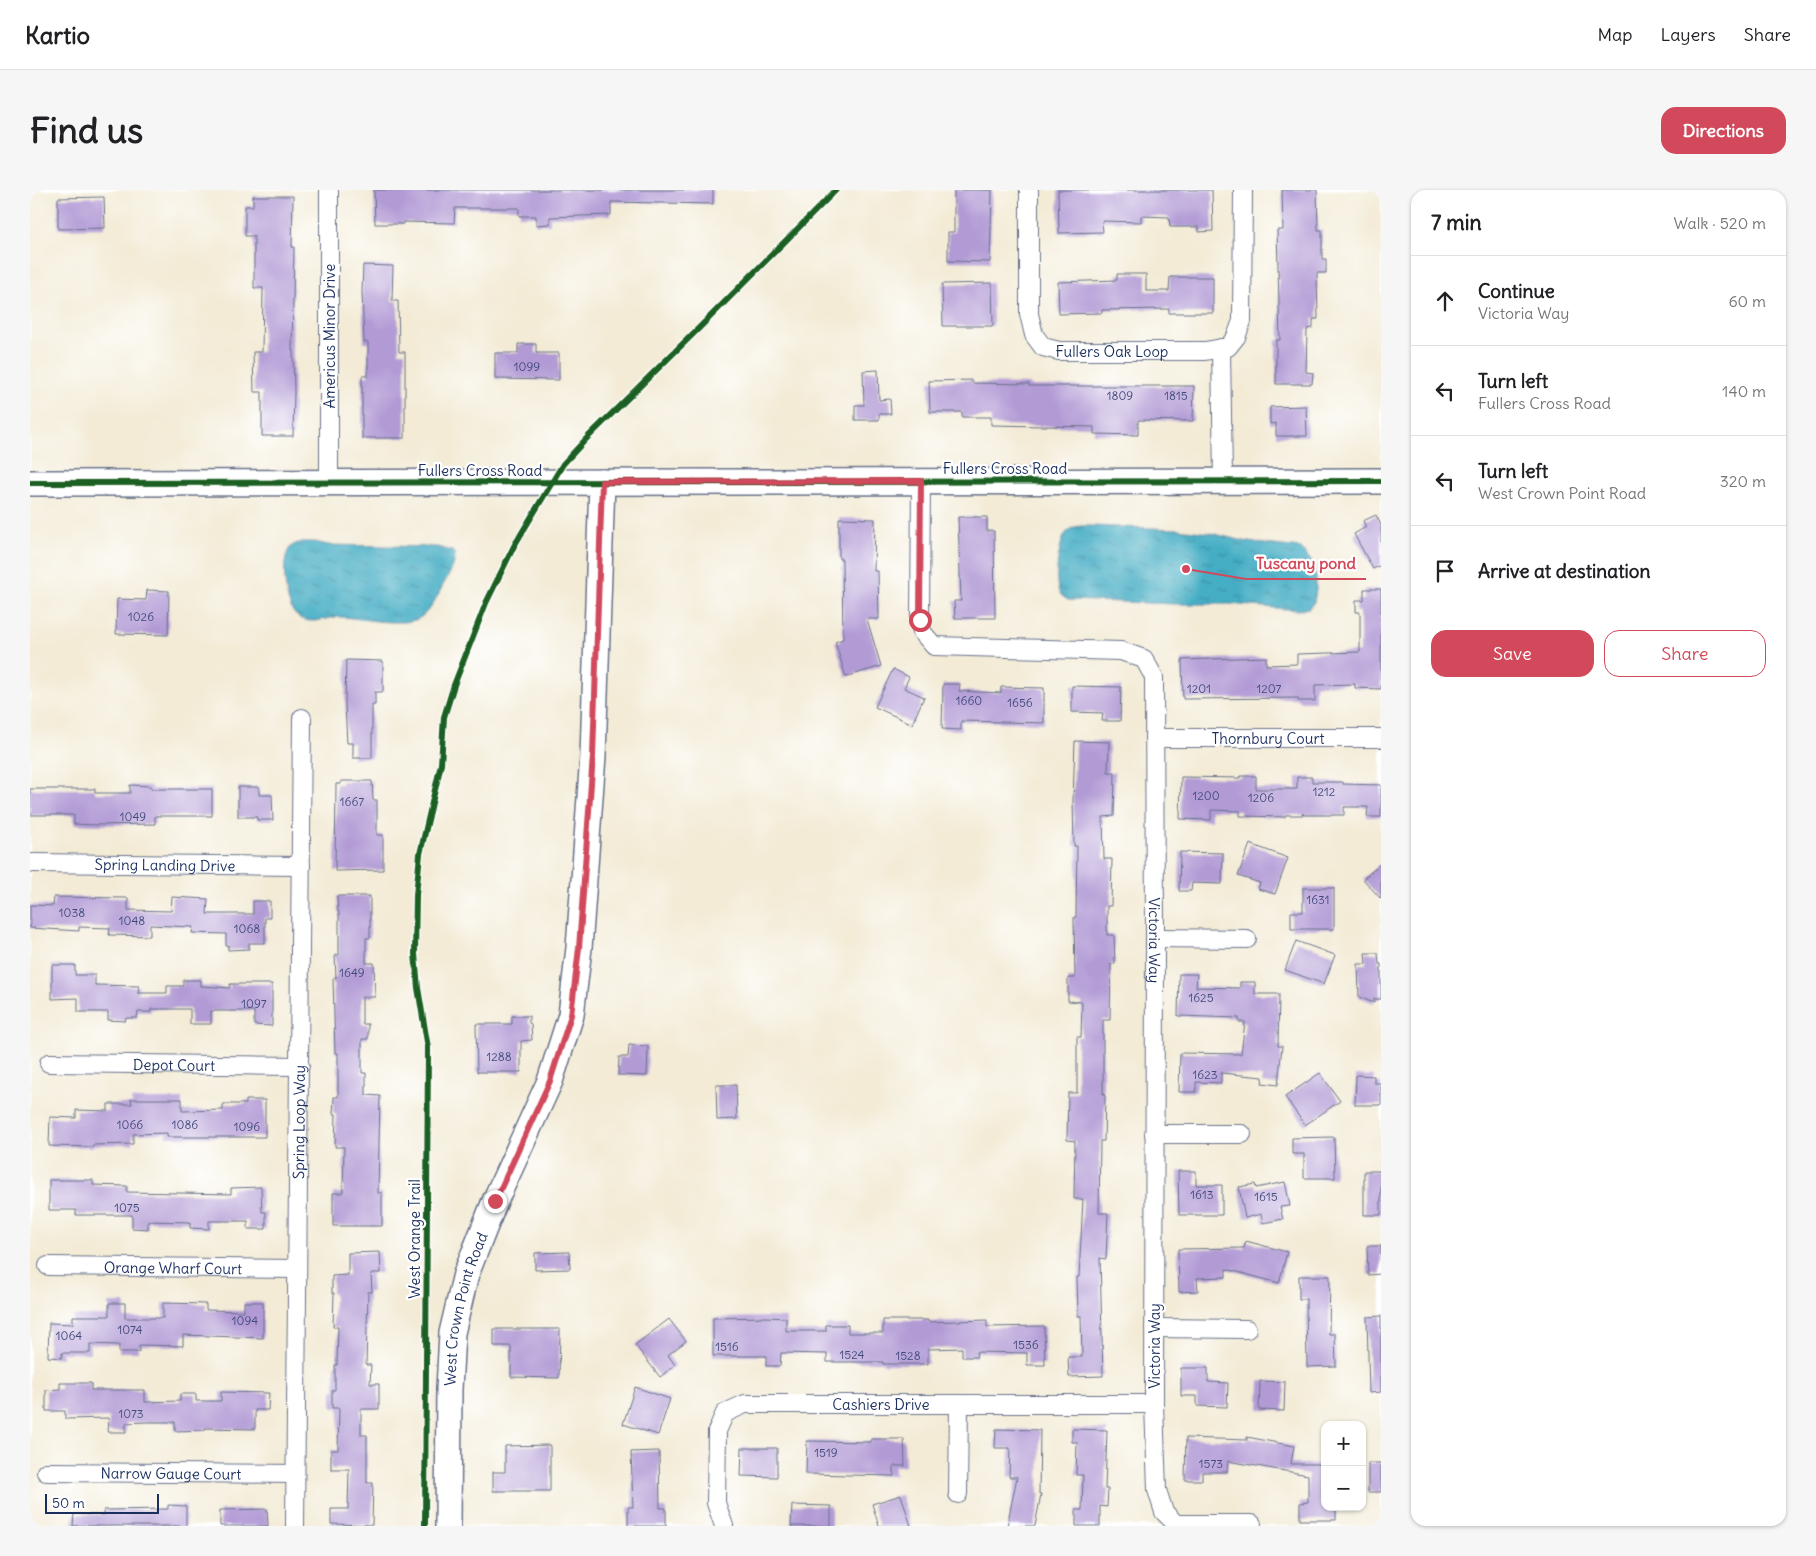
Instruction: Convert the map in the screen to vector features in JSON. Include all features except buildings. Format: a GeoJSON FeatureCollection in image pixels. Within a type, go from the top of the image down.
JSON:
{"type":"FeatureCollection","features":[{"type":"Feature","properties":{"kind":"street","name":"Americus Minor Drive"},"geometry":{"type":"LineString","coordinates":[[329,190],[329,483]]}},
{"type":"Feature","properties":{"kind":"street","name":"Fullers Oak Loop"},"geometry":{"type":"LineString","coordinates":[[1029,190],[1029,314],[1034,335],[1043,347],[1059,351],[1205,351],[1221,348]]}},
{"type":"Feature","properties":{"kind":"street"},"geometry":{"type":"LineString","coordinates":[[1223,480],[1221,348],[1228,347],[1236,337],[1242,322],[1243,190]]}},
{"type":"Feature","properties":{"kind":"street","name":"Victoria Way"},"geometry":{"type":"LineString","coordinates":[[921,481],[920,620],[922,632],[934,646],[1121,651],[1144,659],[1154,677],[1154,1404],[1157,1490],[1164,1512],[1176,1524],[1252,1524]]}},
{"type":"Feature","properties":{"kind":"street","name":"Fullers Cross Road"},"geometry":{"type":"LineString","coordinates":[[30,483],[1381,481]]}},
{"type":"Feature","properties":{"kind":"street","name":"West Crown Point Road"},"geometry":{"type":"LineString","coordinates":[[448,1526],[449,1389],[452,1333],[466,1274],[495,1201],[550,1081],[571,1015],[579,948],[593,756],[602,482]]}},
{"type":"Feature","properties":{"kind":"street","name":"Spring Loop Way"},"geometry":{"type":"LineString","coordinates":[[295,1526],[302,718]]}},
{"type":"Feature","properties":{"kind":"street","name":"Thornbury Court"},"geometry":{"type":"LineString","coordinates":[[1154,738],[1381,738]]}},
{"type":"Feature","properties":{"kind":"street","name":"Spring Landing Drive"},"geometry":{"type":"LineString","coordinates":[[30,863],[301,866]]}},
{"type":"Feature","properties":{"kind":"street"},"geometry":{"type":"LineString","coordinates":[[1155,938],[1247,939]]}},
{"type":"Feature","properties":{"kind":"street","name":"Depot Court"},"geometry":{"type":"LineString","coordinates":[[49,1062],[300,1066]]}},
{"type":"Feature","properties":{"kind":"street"},"geometry":{"type":"LineString","coordinates":[[1154,1134],[1242,1134]]}},
{"type":"Feature","properties":{"kind":"street","name":"Orange Wharf Court"},"geometry":{"type":"LineString","coordinates":[[48,1266],[297,1269]]}},
{"type":"Feature","properties":{"kind":"street"},"geometry":{"type":"LineString","coordinates":[[1154,1328],[1247,1328]]}},
{"type":"Feature","properties":{"kind":"street","name":"Cashiers Drive"},"geometry":{"type":"LineString","coordinates":[[724,1526],[716,1503],[716,1431],[724,1413],[745,1404],[1154,1404]]}},
{"type":"Feature","properties":{"kind":"street"},"geometry":{"type":"LineString","coordinates":[[958,1494],[959,1404]]}},
{"type":"Feature","properties":{"kind":"street","name":"Narrow Gauge Court"},"geometry":{"type":"LineString","coordinates":[[46,1472],[296,1474]]}},
{"type":"Feature","properties":{"kind":"water"},"geometry":{"type":"Polygon","coordinates":[[[1078,526],[1178,529],[1210,533],[1248,542],[1300,548],[1313,563],[1316,576],[1314,602],[1309,608],[1298,610],[1230,604],[1068,600],[1063,597],[1058,587],[1059,551],[1070,529],[1078,526]]]}},
{"type":"Feature","properties":{"kind":"water"},"geometry":{"type":"Polygon","coordinates":[[[297,543],[328,545],[437,547],[452,551],[455,554],[455,559],[432,604],[421,617],[414,620],[394,622],[336,617],[308,621],[297,616],[293,611],[289,604],[285,583],[287,554],[290,548],[297,543]]]}},
{"type":"Feature","properties":{"kind":"cycle path","name":"West Orange Trail"},"geometry":{"type":"LineString","coordinates":[[425,1526],[428,1048],[418,988],[415,954],[416,895],[420,854],[441,764],[444,717],[454,685],[486,603],[514,546],[563,464],[836,190]]}},
{"type":"Feature","properties":{"kind":"cycle path"},"geometry":{"type":"LineString","coordinates":[[30,483],[1381,481]]}},
{"type":"Feature","properties":{"kind":"place","name":"Tuscany pond"},"geometry":{"type":"Point","coordinates":[1186,569]}},
{"type":"Feature","properties":{"kind":"route"},"geometry":{"type":"LineString","coordinates":[[495,1201],[550,1081],[571,1015],[579,948],[593,756],[602,482],[921,481],[920,620]]}}]}
